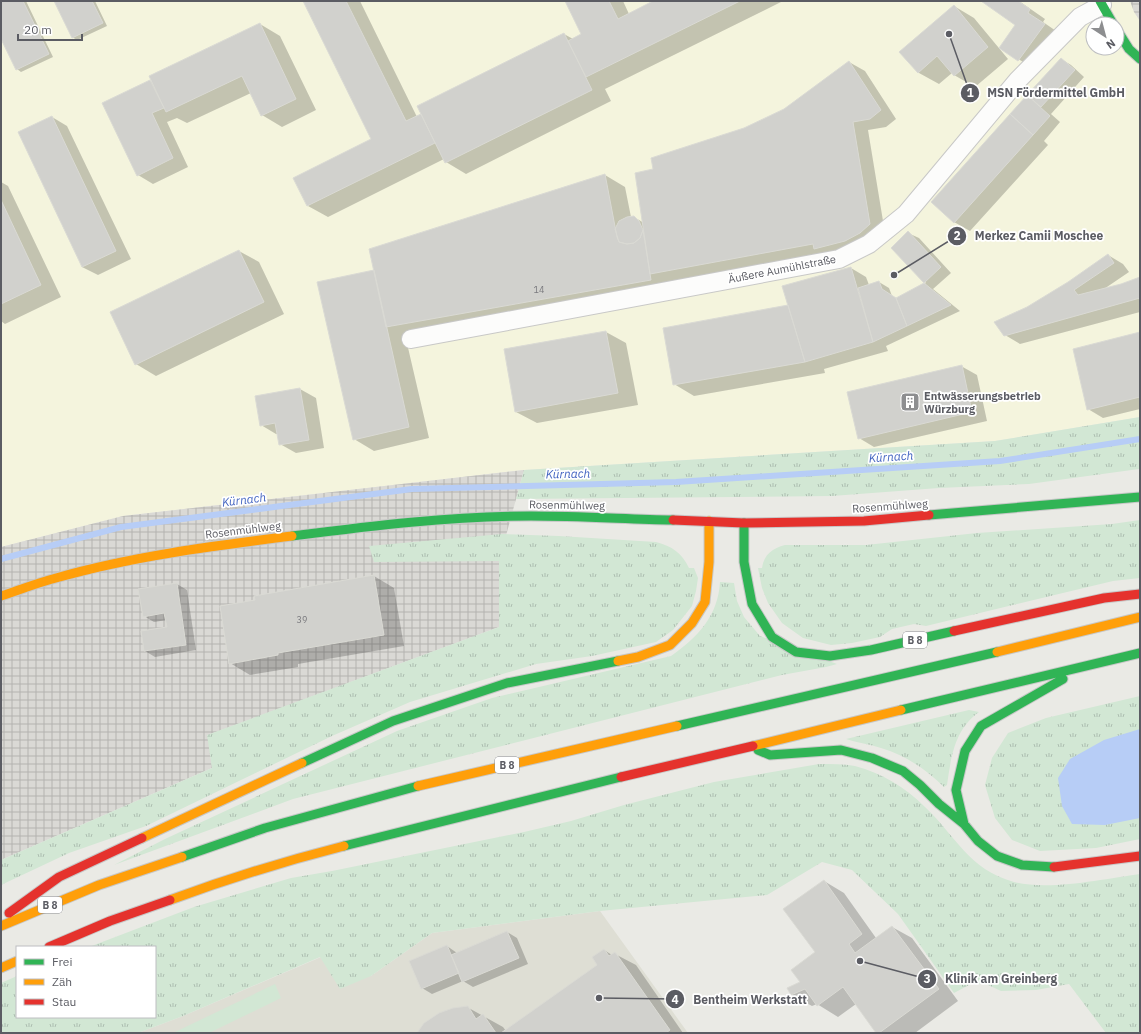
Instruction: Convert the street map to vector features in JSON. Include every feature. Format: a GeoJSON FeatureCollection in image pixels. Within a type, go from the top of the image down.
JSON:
{"type":"FeatureCollection","features":[{"type":"Feature","properties":{"kind":"main road","name":"Äußere Aumühlstraße"},"geometry":{"type":"LineString","coordinates":[[1101,3],[1108,16]]}},
{"type":"Feature","properties":{"kind":"main road"},"geometry":{"type":"LineString","coordinates":[[1125,43],[1129,49],[1140,59]]}},
{"type":"Feature","properties":{"kind":"main road","name":"Rosenmühlweg"},"geometry":{"type":"LineString","coordinates":[[1,596],[56,578],[134,560],[206,547],[372,526],[451,519],[530,516],[744,523],[864,521],[1140,497]]}},
{"type":"Feature","properties":{"kind":"main road","name":"B 8"},"geometry":{"type":"LineString","coordinates":[[1,918],[59,877],[393,721],[506,683],[638,657],[670,645],[692,623],[704,602],[709,562],[710,521]]}},
{"type":"Feature","properties":{"kind":"main road","name":"B 8"},"geometry":{"type":"LineString","coordinates":[[744,523],[744,562],[752,604],[772,637],[796,652],[830,656],[871,650],[1104,598],[1140,594]]}},
{"type":"Feature","properties":{"kind":"main road","name":"B 8"},"geometry":{"type":"LineString","coordinates":[[1,926],[99,885],[257,831],[423,785],[922,670],[1140,617]]}},
{"type":"Feature","properties":{"kind":"main road"},"geometry":{"type":"LineString","coordinates":[[51,946],[117,918],[213,884],[276,864],[514,803],[1140,653]]}},
{"type":"Feature","properties":{"kind":"main road"},"geometry":{"type":"LineString","coordinates":[[964,824],[956,790],[965,751],[981,726],[1085,667]]}},
{"type":"Feature","properties":{"kind":"main road"},"geometry":{"type":"LineString","coordinates":[[749,747],[770,755],[841,750],[872,758],[903,772],[920,785],[939,804],[964,824],[978,841],[997,856],[1022,865],[1055,867],[1140,856]]}},
{"type":"Feature","properties":{"kind":"main road"},"geometry":{"type":"LineString","coordinates":[[1,968],[16,961]]}},
{"type":"Feature","properties":{"kind":"street","name":"Äußere Aumühlstraße"},"geometry":{"type":"LineString","coordinates":[[411,339],[839,259],[869,244],[906,214],[1018,80],[1080,17],[1101,3]]}},
{"type":"Feature","properties":{"kind":"shaded area"},"geometry":{"type":"Polygon","coordinates":[[[1,1],[1140,1],[1140,417],[995,441],[524,470],[123,516],[1,547],[1,1]]]}},
{"type":"Feature","properties":{"kind":"shaded area"},"geometry":{"type":"Polygon","coordinates":[[[1130,1],[1140,1],[1140,21],[1134,12],[1130,1]]]}},
{"type":"Feature","properties":{"kind":"shaded area"},"geometry":{"type":"Polygon","coordinates":[[[524,470],[499,561],[499,627],[208,735],[212,768],[1,860],[1,547],[123,516],[524,470]]]}},
{"type":"Feature","properties":{"kind":"shaded area"},"geometry":{"type":"Polygon","coordinates":[[[600,911],[688,1033],[138,1033],[183,1016],[321,957],[371,976],[432,933],[600,911]]]}},
{"type":"Feature","properties":{"kind":"green space"},"geometry":{"type":"Polygon","coordinates":[[[1140,417],[1139,469],[1029,484],[939,488],[832,496],[516,499],[524,470],[995,441],[1140,417]]]}},
{"type":"Feature","properties":{"kind":"green space"},"geometry":{"type":"Polygon","coordinates":[[[1140,520],[1140,578],[1113,581],[926,626],[914,624],[892,629],[880,637],[852,643],[831,645],[803,638],[782,623],[768,603],[762,588],[758,568],[762,568],[767,555],[770,552],[785,545],[866,545],[977,533],[1112,524],[1140,520]]]}},
{"type":"Feature","properties":{"kind":"green space"},"geometry":{"type":"Polygon","coordinates":[[[502,534],[656,542],[662,544],[672,548],[680,554],[689,568],[694,568],[698,578],[692,606],[673,630],[656,642],[592,656],[536,664],[410,702],[332,736],[146,826],[69,853],[1,885],[1,860],[212,768],[207,735],[499,627],[499,561],[374,562],[369,546],[502,534]]]}},
{"type":"Feature","properties":{"kind":"green space"},"geometry":{"type":"Polygon","coordinates":[[[720,582],[734,583],[737,601],[744,617],[760,636],[837,664],[782,675],[293,799],[114,865],[165,839],[397,731],[492,698],[671,656],[690,641],[705,625],[715,605],[720,582]]]}},
{"type":"Feature","properties":{"kind":"green space"},"geometry":{"type":"Polygon","coordinates":[[[1140,696],[1140,839],[1096,848],[1040,851],[1012,840],[995,818],[985,785],[992,758],[1008,733],[1046,718],[1140,696]]]}},
{"type":"Feature","properties":{"kind":"green space"},"geometry":{"type":"Polygon","coordinates":[[[969,710],[979,712],[964,727],[959,736],[952,755],[947,785],[944,787],[923,769],[899,755],[877,747],[846,739],[969,710]]]}},
{"type":"Feature","properties":{"kind":"green space"},"geometry":{"type":"Polygon","coordinates":[[[819,764],[842,764],[855,766],[884,777],[918,800],[974,860],[985,869],[998,876],[1014,882],[1060,885],[1140,874],[1140,1033],[1106,1033],[1069,984],[1036,990],[1001,991],[986,984],[971,984],[954,993],[898,914],[852,870],[822,862],[767,895],[600,911],[432,933],[371,976],[340,989],[320,957],[183,1016],[138,1033],[1,1033],[1,983],[16,976],[16,1018],[156,1018],[156,946],[92,946],[194,907],[291,878],[524,832],[571,821],[624,805],[714,782],[819,764]]]}},
{"type":"Feature","properties":{"kind":"green space"},"geometry":{"type":"Polygon","coordinates":[[[275,984],[281,998],[209,1033],[173,1033],[275,984]]]}},
{"type":"Feature","properties":{"kind":"water"},"geometry":{"type":"Polygon","coordinates":[[[1140,729],[1140,818],[1105,825],[1072,824],[1062,806],[1058,778],[1070,759],[1104,740],[1140,729]]]}},
{"type":"Feature","properties":{"kind":"building"},"geometry":{"type":"Polygon","coordinates":[[[1,1],[23,1],[49,54],[16,70],[1,39],[1,1]]]}},
{"type":"Feature","properties":{"kind":"building"},"geometry":{"type":"Polygon","coordinates":[[[54,1],[92,1],[103,23],[72,38],[54,1]]]}},
{"type":"Feature","properties":{"kind":"building"},"geometry":{"type":"Polygon","coordinates":[[[303,1],[346,1],[406,121],[421,114],[435,143],[307,206],[293,178],[371,139],[303,1]]]}},
{"type":"Feature","properties":{"kind":"building"},"geometry":{"type":"Polygon","coordinates":[[[565,1],[609,1],[618,19],[653,1],[740,1],[586,77],[568,41],[581,34],[565,1]]]}},
{"type":"Feature","properties":{"kind":"building"},"geometry":{"type":"Polygon","coordinates":[[[981,1],[1018,1],[1030,9],[1028,13],[1045,24],[1018,61],[999,48],[1015,25],[981,1]]]}},
{"type":"Feature","properties":{"kind":"building"},"geometry":{"type":"Polygon","coordinates":[[[954,5],[988,47],[954,76],[937,56],[918,73],[899,52],[954,5]]]}},
{"type":"Feature","properties":{"kind":"building"},"geometry":{"type":"Polygon","coordinates":[[[260,23],[296,99],[261,116],[242,76],[166,112],[149,76],[260,23]]]}},
{"type":"Feature","properties":{"kind":"building"},"geometry":{"type":"Polygon","coordinates":[[[564,33],[592,90],[445,163],[417,106],[564,33]]]}},
{"type":"Feature","properties":{"kind":"building"},"geometry":{"type":"Polygon","coordinates":[[[1061,58],[1075,70],[1041,107],[1027,95],[1061,58]]]}},
{"type":"Feature","properties":{"kind":"building"},"geometry":{"type":"Polygon","coordinates":[[[849,61],[881,110],[870,119],[853,122],[870,224],[860,233],[845,241],[814,249],[813,244],[650,274],[635,173],[653,169],[651,158],[744,128],[784,109],[849,61]]]}},
{"type":"Feature","properties":{"kind":"building"},"geometry":{"type":"Polygon","coordinates":[[[150,80],[164,108],[152,113],[173,158],[137,176],[102,103],[150,80]]]}},
{"type":"Feature","properties":{"kind":"building"},"geometry":{"type":"Polygon","coordinates":[[[1027,95],[1050,116],[1033,135],[1010,114],[1027,95]]]}},
{"type":"Feature","properties":{"kind":"building"},"geometry":{"type":"Polygon","coordinates":[[[1010,114],[1033,135],[954,223],[931,202],[1010,114]]]}},
{"type":"Feature","properties":{"kind":"building"},"geometry":{"type":"Polygon","coordinates":[[[52,116],[116,251],[82,267],[18,132],[52,116]]]}},
{"type":"Feature","properties":{"kind":"building"},"geometry":{"type":"Polygon","coordinates":[[[605,174],[619,242],[627,244],[634,243],[640,238],[643,230],[651,280],[386,327],[369,249],[605,174]]]}},
{"type":"Feature","properties":{"kind":"building"},"geometry":{"type":"Polygon","coordinates":[[[1,200],[41,285],[1,304],[1,200]]]}},
{"type":"Feature","properties":{"kind":"building"},"geometry":{"type":"Polygon","coordinates":[[[634,216],[639,221],[643,230],[640,238],[634,243],[627,244],[619,242],[615,229],[619,221],[627,217],[634,216]]]}},
{"type":"Feature","properties":{"kind":"building"},"geometry":{"type":"Polygon","coordinates":[[[908,231],[941,267],[924,283],[891,248],[908,231]]]}},
{"type":"Feature","properties":{"kind":"building"},"geometry":{"type":"Polygon","coordinates":[[[239,250],[264,302],[135,365],[110,312],[239,250]]]}},
{"type":"Feature","properties":{"kind":"building"},"geometry":{"type":"Polygon","coordinates":[[[1108,254],[1114,263],[1074,290],[1078,295],[1121,284],[1140,277],[1140,298],[1004,336],[994,322],[1027,307],[1068,282],[1108,254]]]}},
{"type":"Feature","properties":{"kind":"building"},"geometry":{"type":"Polygon","coordinates":[[[851,267],[873,342],[805,362],[782,286],[851,267]]]}},
{"type":"Feature","properties":{"kind":"building"},"geometry":{"type":"Polygon","coordinates":[[[374,270],[409,427],[353,440],[317,282],[374,270]]]}},
{"type":"Feature","properties":{"kind":"building"},"geometry":{"type":"Polygon","coordinates":[[[879,281],[882,289],[896,298],[907,326],[873,342],[858,288],[879,281]]]}},
{"type":"Feature","properties":{"kind":"building"},"geometry":{"type":"Polygon","coordinates":[[[924,283],[951,305],[907,326],[896,298],[924,283]]]}},
{"type":"Feature","properties":{"kind":"building"},"geometry":{"type":"Polygon","coordinates":[[[788,305],[805,362],[673,385],[663,328],[788,305]]]}},
{"type":"Feature","properties":{"kind":"building"},"geometry":{"type":"Polygon","coordinates":[[[606,331],[618,393],[515,412],[504,349],[606,331]]]}},
{"type":"Feature","properties":{"kind":"building"},"geometry":{"type":"Polygon","coordinates":[[[1140,332],[1140,397],[1087,410],[1073,349],[1140,332]]]}},
{"type":"Feature","properties":{"kind":"building","name":"Entwässerungsbetrieb Würzburg"},"geometry":{"type":"Polygon","coordinates":[[[962,365],[972,412],[858,439],[847,392],[962,365]]]}},
{"type":"Feature","properties":{"kind":"building"},"geometry":{"type":"Polygon","coordinates":[[[300,388],[309,440],[279,445],[275,423],[260,426],[255,396],[300,388]]]}},
{"type":"Feature","properties":{"kind":"building"},"geometry":{"type":"Polygon","coordinates":[[[374,575],[384,635],[278,653],[278,655],[229,664],[220,606],[255,600],[254,596],[374,575]]]}},
{"type":"Feature","properties":{"kind":"building"},"geometry":{"type":"Polygon","coordinates":[[[177,583],[186,645],[144,651],[141,631],[167,627],[164,613],[143,617],[138,589],[177,583]]]}},
{"type":"Feature","properties":{"kind":"building"},"geometry":{"type":"Polygon","coordinates":[[[824,880],[862,934],[849,944],[855,953],[892,926],[939,989],[879,1033],[876,1033],[843,987],[817,1006],[805,989],[791,995],[787,988],[800,982],[791,970],[815,952],[783,909],[824,880]]]}},
{"type":"Feature","properties":{"kind":"building"},"geometry":{"type":"Polygon","coordinates":[[[507,931],[519,958],[462,982],[451,955],[507,931]]]}},
{"type":"Feature","properties":{"kind":"building"},"geometry":{"type":"Polygon","coordinates":[[[447,945],[459,973],[421,989],[409,961],[447,945]]]}},
{"type":"Feature","properties":{"kind":"building"},"geometry":{"type":"Polygon","coordinates":[[[604,949],[609,956],[615,952],[670,1030],[666,1033],[501,1033],[597,965],[592,957],[604,949]]]}},
{"type":"Feature","properties":{"kind":"building"},"geometry":{"type":"Polygon","coordinates":[[[468,1006],[476,1019],[483,1014],[496,1033],[417,1033],[424,1023],[439,1013],[453,1008],[468,1006]]]}},
{"type":"Feature","properties":{"kind":"waterway","name":"Kürnach"},"geometry":{"type":"LineString","coordinates":[[1,559],[121,527],[412,489],[676,482],[1000,461],[1140,439]]}},
{"type":"Feature","properties":{"kind":"traffic: fast"},"geometry":{"type":"LineString","coordinates":[[1100,1],[1108,16]]}},
{"type":"Feature","properties":{"kind":"traffic: fast"},"geometry":{"type":"LineString","coordinates":[[1125,43],[1129,49],[1140,59]]}},
{"type":"Feature","properties":{"kind":"traffic: fast"},"geometry":{"type":"LineString","coordinates":[[929,515],[1140,497]]}},
{"type":"Feature","properties":{"kind":"traffic: fast"},"geometry":{"type":"LineString","coordinates":[[292,536],[411,522],[501,516],[566,516],[673,520]]}},
{"type":"Feature","properties":{"kind":"traffic: fast"},"geometry":{"type":"LineString","coordinates":[[744,523],[744,562],[752,604],[772,637],[796,652],[830,656],[871,650],[954,631]]}},
{"type":"Feature","properties":{"kind":"traffic: fast"},"geometry":{"type":"LineString","coordinates":[[677,726],[997,652]]}},
{"type":"Feature","properties":{"kind":"traffic: fast"},"geometry":{"type":"LineString","coordinates":[[901,710],[1140,653]]}},
{"type":"Feature","properties":{"kind":"traffic: fast"},"geometry":{"type":"LineString","coordinates":[[302,763],[393,721],[507,683],[618,661]]}},
{"type":"Feature","properties":{"kind":"traffic: fast"},"geometry":{"type":"LineString","coordinates":[[964,824],[956,790],[965,751],[981,726],[1063,679]]}},
{"type":"Feature","properties":{"kind":"traffic: fast"},"geometry":{"type":"LineString","coordinates":[[758,750],[770,755],[841,750],[872,758],[903,771],[939,804],[964,824],[978,841],[997,856],[1022,865],[1054,867]]}},
{"type":"Feature","properties":{"kind":"traffic: fast"},"geometry":{"type":"LineString","coordinates":[[344,846],[621,777]]}},
{"type":"Feature","properties":{"kind":"traffic: fast"},"geometry":{"type":"LineString","coordinates":[[182,857],[265,828],[418,786]]}},
{"type":"Feature","properties":{"kind":"traffic: slow"},"geometry":{"type":"LineString","coordinates":[[618,661],[638,657],[670,645],[692,623],[705,602],[709,562],[709,521]]}},
{"type":"Feature","properties":{"kind":"traffic: slow"},"geometry":{"type":"LineString","coordinates":[[1,596],[49,580],[114,564],[203,548],[292,536]]}},
{"type":"Feature","properties":{"kind":"traffic: slow"},"geometry":{"type":"LineString","coordinates":[[997,652],[1140,617]]}},
{"type":"Feature","properties":{"kind":"traffic: slow"},"geometry":{"type":"LineString","coordinates":[[753,746],[901,710]]}},
{"type":"Feature","properties":{"kind":"traffic: slow"},"geometry":{"type":"LineString","coordinates":[[418,786],[677,726]]}},
{"type":"Feature","properties":{"kind":"traffic: slow"},"geometry":{"type":"LineString","coordinates":[[142,838],[302,763]]}},
{"type":"Feature","properties":{"kind":"traffic: slow"},"geometry":{"type":"LineString","coordinates":[[170,900],[256,871],[344,846]]}},
{"type":"Feature","properties":{"kind":"traffic: slow"},"geometry":{"type":"LineString","coordinates":[[1,926],[99,885],[182,857]]}},
{"type":"Feature","properties":{"kind":"traffic: slow"},"geometry":{"type":"LineString","coordinates":[[1,968],[16,961]]}},
{"type":"Feature","properties":{"kind":"traffic: jam"},"geometry":{"type":"LineString","coordinates":[[673,520],[744,523],[864,521],[929,515]]}},
{"type":"Feature","properties":{"kind":"traffic: jam"},"geometry":{"type":"LineString","coordinates":[[954,631],[1104,598],[1140,594]]}},
{"type":"Feature","properties":{"kind":"traffic: jam"},"geometry":{"type":"LineString","coordinates":[[621,777],[753,746]]}},
{"type":"Feature","properties":{"kind":"traffic: jam"},"geometry":{"type":"LineString","coordinates":[[9,913],[59,877],[142,838]]}},
{"type":"Feature","properties":{"kind":"traffic: jam"},"geometry":{"type":"LineString","coordinates":[[1054,867],[1140,856]]}},
{"type":"Feature","properties":{"kind":"traffic: jam"},"geometry":{"type":"LineString","coordinates":[[51,946],[110,921],[170,900]]}},
{"type":"Feature","properties":{"kind":"place","name":"MSN Fördermittel GmbH"},"geometry":{"type":"Point","coordinates":[949,34]}},
{"type":"Feature","properties":{"kind":"place","name":"Merkez Camii Moschee"},"geometry":{"type":"Point","coordinates":[894,275]}},
{"type":"Feature","properties":{"kind":"place","name":"Entwässerungsbetrieb Würzburg"},"geometry":{"type":"Point","coordinates":[910,402]}},
{"type":"Feature","properties":{"kind":"place","name":"Klinik am Greinberg"},"geometry":{"type":"Point","coordinates":[860,961]}},
{"type":"Feature","properties":{"kind":"place","name":"Bentheim Werkstatt"},"geometry":{"type":"Point","coordinates":[599,998]}}]}
